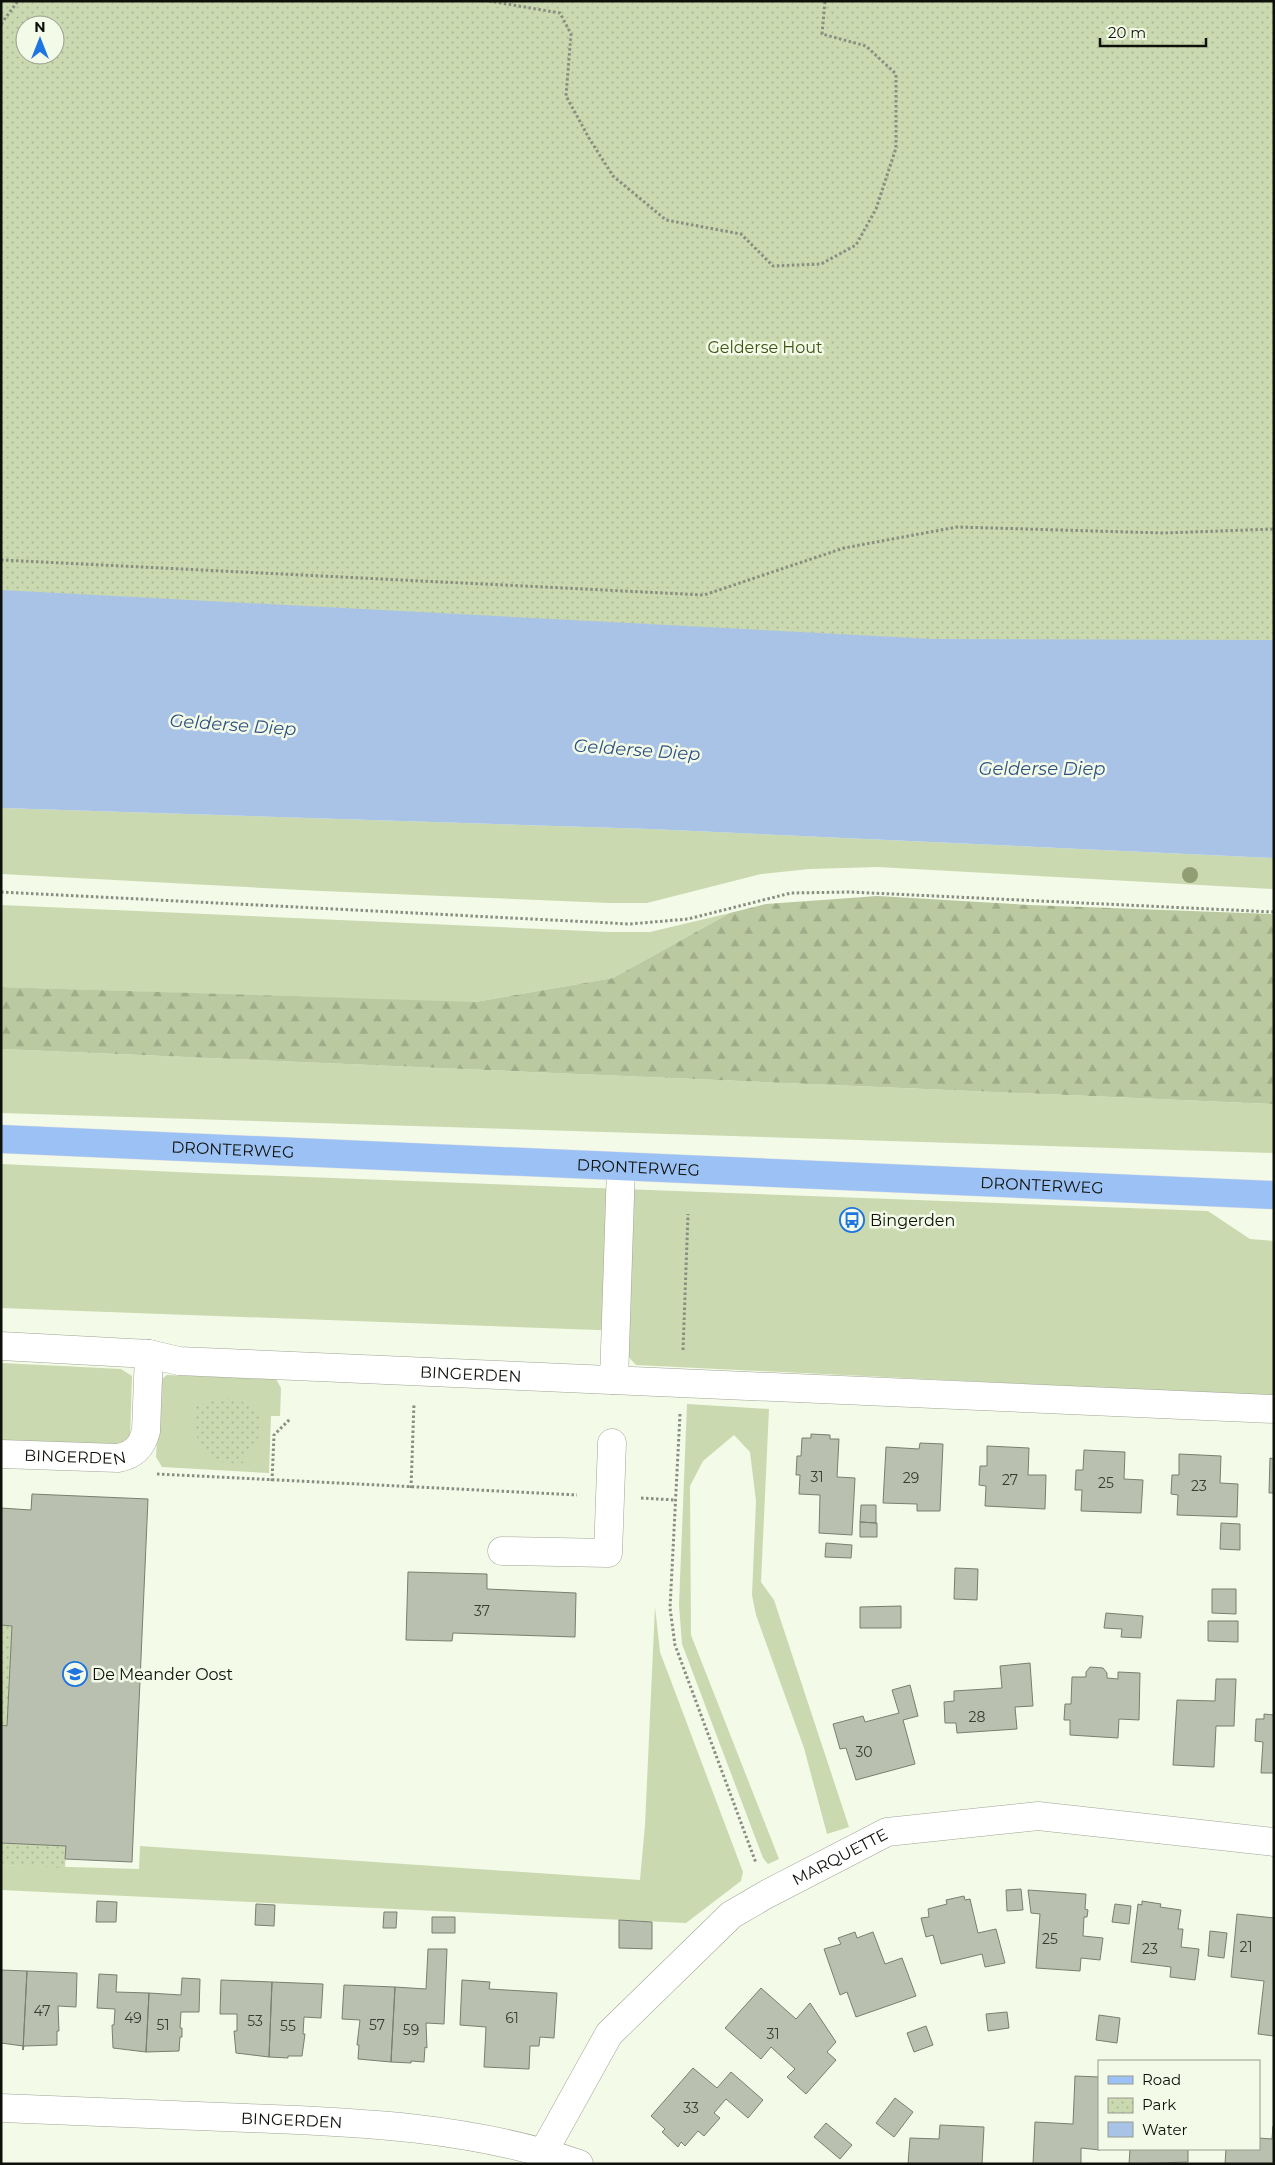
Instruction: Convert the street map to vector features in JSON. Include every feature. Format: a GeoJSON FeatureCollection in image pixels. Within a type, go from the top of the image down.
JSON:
{"type":"FeatureCollection","features":[{"type":"Feature","properties":{"kind":"main road","name":"DRONTERWEG"},"geometry":{"type":"LineString","coordinates":[[1,1139],[1274,1195]]}},
{"type":"Feature","properties":{"kind":"street"},"geometry":{"type":"LineString","coordinates":[[614,1380],[621,1167]]}},
{"type":"Feature","properties":{"kind":"street","name":"BINGERDEN"},"geometry":{"type":"LineString","coordinates":[[1,1346],[149,1354],[179,1361],[1274,1409]]}},
{"type":"Feature","properties":{"kind":"street","name":"BINGERDEN"},"geometry":{"type":"LineString","coordinates":[[1,1454],[118,1458],[134,1452],[140,1447],[146,1431],[149,1354]]}},
{"type":"Feature","properties":{"kind":"street"},"geometry":{"type":"LineString","coordinates":[[502,1550],[608,1554],[612,1443]]}},
{"type":"Feature","properties":{"kind":"street","name":"MARQUETTE"},"geometry":{"type":"LineString","coordinates":[[542,2158],[609,2034],[730,1915],[887,1832],[1038,1816],[1274,1842]]}},
{"type":"Feature","properties":{"kind":"street","name":"BINGERDEN"},"geometry":{"type":"LineString","coordinates":[[1,2108],[361,2122],[448,2132],[542,2158],[579,2164]]}},
{"type":"Feature","properties":{"kind":"path"},"geometry":{"type":"LineString","coordinates":[[1,24],[18,1]]}},
{"type":"Feature","properties":{"kind":"path"},"geometry":{"type":"LineString","coordinates":[[489,1],[560,13],[571,34],[566,96],[589,138],[614,176],[666,220],[741,234],[773,266],[821,264],[856,246],[876,209],[896,148],[896,74],[866,46],[822,34],[825,1]]}},
{"type":"Feature","properties":{"kind":"path"},"geometry":{"type":"LineString","coordinates":[[1,560],[704,595],[844,548],[957,527],[1164,534],[1274,529]]}},
{"type":"Feature","properties":{"kind":"path"},"geometry":{"type":"LineString","coordinates":[[1,892],[630,924],[688,919],[791,893],[850,892],[1274,912]]}},
{"type":"Feature","properties":{"kind":"path"},"geometry":{"type":"LineString","coordinates":[[688,1214],[682,1384],[670,1608],[675,1645],[767,1894]]}},
{"type":"Feature","properties":{"kind":"path"},"geometry":{"type":"LineString","coordinates":[[411,1488],[415,1372]]}},
{"type":"Feature","properties":{"kind":"path"},"geometry":{"type":"LineString","coordinates":[[272,1481],[274,1435],[291,1418]]}},
{"type":"Feature","properties":{"kind":"path"},"geometry":{"type":"LineString","coordinates":[[134,1452],[158,1475],[676,1500]]}},
{"type":"Feature","properties":{"kind":"green space","name":"Gelderse Hout"},"geometry":{"type":"Polygon","coordinates":[[[1,1],[1274,1],[1274,668],[1,635],[1,1]]]}},
{"type":"Feature","properties":{"kind":"green space"},"geometry":{"type":"Polygon","coordinates":[[[1,808],[650,829],[1274,858],[1274,889],[878,867],[809,869],[761,874],[647,903],[610,903],[321,891],[1,874],[1,808]]]}},
{"type":"Feature","properties":{"kind":"green space"},"geometry":{"type":"Polygon","coordinates":[[[878,896],[1029,905],[1274,914],[1274,1104],[1,1049],[1,987],[475,1002],[613,978],[730,913],[766,904],[878,896]]]}},
{"type":"Feature","properties":{"kind":"green space"},"geometry":{"type":"Polygon","coordinates":[[[1,905],[609,932],[650,932],[730,913],[613,978],[475,1002],[445,1002],[1,987],[1,905]]]}},
{"type":"Feature","properties":{"kind":"green space"},"geometry":{"type":"Polygon","coordinates":[[[1,1049],[1274,1104],[1274,1153],[1,1113],[1,1049]]]}},
{"type":"Feature","properties":{"kind":"green space"},"geometry":{"type":"Polygon","coordinates":[[[1,1164],[1208,1211],[1250,1239],[1274,1241],[1274,1396],[636,1365],[624,1352],[625,1331],[1,1308],[1,1164]]]}},
{"type":"Feature","properties":{"kind":"green space"},"geometry":{"type":"Polygon","coordinates":[[[1,1363],[121,1369],[132,1376],[130,1439],[120,1446],[1,1442],[1,1363]]]}},
{"type":"Feature","properties":{"kind":"green space"},"geometry":{"type":"Polygon","coordinates":[[[167,1375],[276,1379],[281,1388],[280,1416],[271,1416],[269,1473],[162,1467],[156,1457],[160,1385],[163,1378],[167,1375]]]}},
{"type":"Feature","properties":{"kind":"green space"},"geometry":{"type":"Polygon","coordinates":[[[227,1398],[250,1404],[261,1420],[258,1439],[242,1464],[211,1461],[193,1430],[196,1405],[227,1398]]]}},
{"type":"Feature","properties":{"kind":"green space"},"geometry":{"type":"Polygon","coordinates":[[[687,1404],[769,1409],[761,1582],[774,1600],[849,1827],[827,1834],[804,1748],[756,1615],[752,1595],[756,1501],[750,1452],[734,1435],[703,1461],[690,1486],[691,1635],[779,1859],[768,1864],[763,1858],[682,1644],[679,1605],[687,1404]]]}},
{"type":"Feature","properties":{"kind":"green space"},"geometry":{"type":"Polygon","coordinates":[[[655,1607],[660,1652],[743,1872],[741,1881],[686,1923],[1,1890],[1,1865],[139,1869],[140,1846],[640,1880],[645,1825],[655,1607]]]}},
{"type":"Feature","properties":{"kind":"green space"},"geometry":{"type":"Polygon","coordinates":[[[1,1625],[12,1626],[7,1726],[1,1725],[1,1625]]]}},
{"type":"Feature","properties":{"kind":"green space"},"geometry":{"type":"Polygon","coordinates":[[[1,1843],[66,1846],[65,1868],[1,1865],[1,1843]]]}},
{"type":"Feature","properties":{"kind":"water","name":"Gelderse Diep"},"geometry":{"type":"Polygon","coordinates":[[[1,590],[933,639],[1274,640],[1274,858],[650,829],[1,808],[1,590]]]}},
{"type":"Feature","properties":{"kind":"building"},"geometry":{"type":"Polygon","coordinates":[[[811,1434],[830,1435],[830,1439],[839,1439],[837,1477],[855,1478],[852,1535],[819,1533],[820,1495],[799,1494],[800,1475],[796,1475],[797,1456],[801,1456],[802,1438],[811,1438],[811,1434]]]}},
{"type":"Feature","properties":{"kind":"building"},"geometry":{"type":"Polygon","coordinates":[[[920,1443],[943,1444],[940,1511],[917,1511],[917,1504],[883,1503],[886,1447],[919,1449],[920,1443]]]}},
{"type":"Feature","properties":{"kind":"building"},"geometry":{"type":"Polygon","coordinates":[[[987,1446],[1029,1448],[1028,1475],[1046,1475],[1045,1509],[985,1506],[986,1486],[979,1485],[980,1466],[987,1466],[987,1446]]]}},
{"type":"Feature","properties":{"kind":"building"},"geometry":{"type":"Polygon","coordinates":[[[1084,1450],[1125,1452],[1124,1479],[1143,1480],[1141,1513],[1081,1511],[1082,1490],[1075,1490],[1076,1470],[1083,1470],[1084,1450]]]}},
{"type":"Feature","properties":{"kind":"building"},"geometry":{"type":"Polygon","coordinates":[[[1179,1454],[1221,1456],[1220,1483],[1238,1484],[1237,1517],[1177,1515],[1178,1495],[1171,1494],[1172,1475],[1179,1475],[1179,1454]]]}},
{"type":"Feature","properties":{"kind":"building"},"geometry":{"type":"Polygon","coordinates":[[[1270,1458],[1274,1459],[1274,1493],[1269,1493],[1270,1458]]]}},
{"type":"Feature","properties":{"kind":"building","name":"De Meander Oost"},"geometry":{"type":"Polygon","coordinates":[[[32,1494],[148,1499],[132,1862],[65,1859],[66,1846],[1,1843],[1,1725],[7,1726],[12,1626],[1,1625],[1,1508],[31,1510],[32,1494]]]}},
{"type":"Feature","properties":{"kind":"building"},"geometry":{"type":"Polygon","coordinates":[[[861,1505],[876,1505],[876,1523],[860,1522],[861,1505]]]}},
{"type":"Feature","properties":{"kind":"building"},"geometry":{"type":"Polygon","coordinates":[[[860,1522],[877,1523],[877,1537],[860,1537],[860,1522]]]}},
{"type":"Feature","properties":{"kind":"building"},"geometry":{"type":"Polygon","coordinates":[[[1221,1523],[1240,1524],[1240,1550],[1220,1549],[1221,1523]]]}},
{"type":"Feature","properties":{"kind":"building"},"geometry":{"type":"Polygon","coordinates":[[[826,1543],[852,1545],[851,1558],[825,1557],[826,1543]]]}},
{"type":"Feature","properties":{"kind":"building"},"geometry":{"type":"Polygon","coordinates":[[[955,1568],[978,1569],[977,1600],[954,1599],[955,1568]]]}},
{"type":"Feature","properties":{"kind":"building"},"geometry":{"type":"Polygon","coordinates":[[[408,1572],[487,1574],[487,1589],[576,1593],[575,1637],[453,1633],[452,1641],[406,1640],[408,1572]]]}},
{"type":"Feature","properties":{"kind":"building"},"geometry":{"type":"Polygon","coordinates":[[[1212,1589],[1236,1589],[1236,1614],[1212,1613],[1212,1589]]]}},
{"type":"Feature","properties":{"kind":"building"},"geometry":{"type":"Polygon","coordinates":[[[901,1606],[901,1628],[860,1628],[860,1607],[901,1606]]]}},
{"type":"Feature","properties":{"kind":"building"},"geometry":{"type":"Polygon","coordinates":[[[1106,1613],[1143,1616],[1141,1638],[1121,1637],[1122,1629],[1104,1628],[1106,1613]]]}},
{"type":"Feature","properties":{"kind":"building"},"geometry":{"type":"Polygon","coordinates":[[[1208,1621],[1238,1621],[1238,1642],[1208,1641],[1208,1621]]]}},
{"type":"Feature","properties":{"kind":"building"},"geometry":{"type":"Polygon","coordinates":[[[1030,1663],[1033,1706],[1015,1707],[1017,1729],[957,1733],[956,1723],[945,1723],[944,1702],[954,1701],[954,1691],[1002,1688],[1000,1666],[1030,1663]]]}},
{"type":"Feature","properties":{"kind":"building"},"geometry":{"type":"Polygon","coordinates":[[[1090,1667],[1103,1668],[1107,1673],[1107,1678],[1118,1679],[1118,1672],[1140,1673],[1139,1720],[1119,1719],[1118,1738],[1070,1735],[1070,1720],[1064,1720],[1065,1704],[1071,1704],[1072,1677],[1086,1677],[1086,1672],[1090,1667]]]}},
{"type":"Feature","properties":{"kind":"building"},"geometry":{"type":"Polygon","coordinates":[[[1216,1679],[1236,1679],[1234,1726],[1216,1726],[1214,1767],[1173,1765],[1177,1700],[1215,1701],[1216,1679]]]}},
{"type":"Feature","properties":{"kind":"building"},"geometry":{"type":"Polygon","coordinates":[[[910,1685],[918,1716],[903,1720],[915,1764],[856,1780],[846,1748],[840,1749],[833,1724],[863,1716],[865,1722],[899,1713],[892,1690],[910,1685]]]}},
{"type":"Feature","properties":{"kind":"building"},"geometry":{"type":"Polygon","coordinates":[[[1264,1714],[1274,1715],[1274,1773],[1261,1773],[1263,1742],[1255,1741],[1256,1719],[1264,1719],[1264,1714]]]}},
{"type":"Feature","properties":{"kind":"building"},"geometry":{"type":"Polygon","coordinates":[[[1021,1889],[1023,1910],[1007,1911],[1006,1890],[1021,1889]]]}},
{"type":"Feature","properties":{"kind":"building"},"geometry":{"type":"Polygon","coordinates":[[[1028,1890],[1086,1894],[1085,1909],[1088,1910],[1087,1917],[1084,1917],[1083,1936],[1103,1938],[1100,1960],[1081,1958],[1080,1971],[1036,1968],[1040,1914],[1031,1913],[1028,1890]]]}},
{"type":"Feature","properties":{"kind":"building"},"geometry":{"type":"Polygon","coordinates":[[[964,1896],[965,1900],[970,1899],[978,1933],[996,1929],[1005,1963],[985,1967],[982,1954],[941,1964],[933,1935],[926,1937],[921,1918],[929,1917],[928,1909],[947,1904],[946,1900],[964,1896]]]}},
{"type":"Feature","properties":{"kind":"building"},"geometry":{"type":"Polygon","coordinates":[[[97,1901],[117,1902],[116,1922],[96,1922],[97,1901]]]}},
{"type":"Feature","properties":{"kind":"building"},"geometry":{"type":"Polygon","coordinates":[[[1142,1901],[1161,1904],[1160,1907],[1181,1910],[1178,1929],[1183,1929],[1181,1947],[1199,1949],[1195,1980],[1170,1977],[1171,1967],[1131,1962],[1138,1904],[1142,1905],[1142,1901]]]}},
{"type":"Feature","properties":{"kind":"building"},"geometry":{"type":"Polygon","coordinates":[[[256,1904],[275,1905],[274,1926],[255,1925],[256,1904]]]}},
{"type":"Feature","properties":{"kind":"building"},"geometry":{"type":"Polygon","coordinates":[[[1115,1904],[1131,1906],[1129,1924],[1112,1922],[1115,1904]]]}},
{"type":"Feature","properties":{"kind":"building"},"geometry":{"type":"Polygon","coordinates":[[[384,1912],[397,1912],[396,1928],[383,1928],[384,1912]]]}},
{"type":"Feature","properties":{"kind":"building"},"geometry":{"type":"Polygon","coordinates":[[[1237,1914],[1274,1918],[1274,2036],[1258,2034],[1264,1981],[1231,1977],[1237,1914]]]}},
{"type":"Feature","properties":{"kind":"building"},"geometry":{"type":"Polygon","coordinates":[[[432,1917],[455,1917],[455,1933],[432,1933],[432,1917]]]}},
{"type":"Feature","properties":{"kind":"building"},"geometry":{"type":"Polygon","coordinates":[[[619,1920],[652,1922],[652,1949],[619,1948],[619,1920]]]}},
{"type":"Feature","properties":{"kind":"building"},"geometry":{"type":"Polygon","coordinates":[[[1210,1931],[1227,1933],[1224,1958],[1208,1956],[1210,1931]]]}},
{"type":"Feature","properties":{"kind":"building"},"geometry":{"type":"Polygon","coordinates":[[[855,1932],[857,1938],[873,1932],[885,1964],[902,1958],[916,1996],[856,2017],[847,1992],[840,1995],[824,1949],[841,1944],[838,1938],[855,1932]]]}},
{"type":"Feature","properties":{"kind":"building"},"geometry":{"type":"Polygon","coordinates":[[[428,1949],[447,1949],[444,2024],[426,2023],[427,2048],[425,2047],[424,2062],[391,2062],[395,1987],[426,1989],[428,1949]]]}},
{"type":"Feature","properties":{"kind":"building"},"geometry":{"type":"Polygon","coordinates":[[[1,1970],[27,1971],[23,2050],[23,2046],[1,2043],[1,1970]]]}},
{"type":"Feature","properties":{"kind":"building"},"geometry":{"type":"Polygon","coordinates":[[[27,1971],[77,1973],[76,2007],[58,2006],[59,2031],[57,2031],[57,2045],[24,2046],[23,2050],[27,1971]]]}},
{"type":"Feature","properties":{"kind":"building"},"geometry":{"type":"Polygon","coordinates":[[[99,1974],[117,1975],[116,1992],[149,1993],[146,2052],[113,2048],[112,2025],[114,2025],[115,2009],[97,2008],[99,1974]]]}},
{"type":"Feature","properties":{"kind":"building"},"geometry":{"type":"Polygon","coordinates":[[[182,1978],[200,1979],[199,2012],[181,2012],[180,2028],[182,2028],[182,2037],[180,2037],[179,2051],[146,2052],[149,1993],[181,1995],[182,1978]]]}},
{"type":"Feature","properties":{"kind":"building"},"geometry":{"type":"Polygon","coordinates":[[[221,1980],[272,1982],[269,2057],[236,2053],[234,2031],[237,2031],[237,2014],[220,2014],[221,1980]]]}},
{"type":"Feature","properties":{"kind":"building"},"geometry":{"type":"Polygon","coordinates":[[[462,1980],[490,1982],[489,1989],[557,1993],[554,2038],[540,2037],[539,2046],[530,2046],[529,2069],[484,2067],[486,2027],[460,2025],[462,1980]]]}},
{"type":"Feature","properties":{"kind":"building"},"geometry":{"type":"Polygon","coordinates":[[[272,1982],[323,1984],[321,2018],[304,2017],[303,2034],[305,2034],[302,2056],[288,2056],[288,2058],[269,2057],[272,1982]]]}},
{"type":"Feature","properties":{"kind":"building"},"geometry":{"type":"Polygon","coordinates":[[[344,1985],[395,1987],[391,2062],[358,2059],[359,2045],[357,2045],[360,2020],[342,2019],[344,1985]]]}},
{"type":"Feature","properties":{"kind":"building"},"geometry":{"type":"Polygon","coordinates":[[[761,1988],[796,2019],[810,2003],[836,2042],[827,2052],[836,2060],[806,2094],[787,2077],[795,2069],[771,2047],[761,2059],[725,2028],[761,1988]]]}},
{"type":"Feature","properties":{"kind":"building"},"geometry":{"type":"Polygon","coordinates":[[[1007,2012],[1009,2028],[988,2031],[986,2014],[1007,2012]]]}},
{"type":"Feature","properties":{"kind":"building"},"geometry":{"type":"Polygon","coordinates":[[[1099,2015],[1120,2018],[1117,2043],[1096,2040],[1099,2015]]]}},
{"type":"Feature","properties":{"kind":"building"},"geometry":{"type":"Polygon","coordinates":[[[926,2026],[933,2045],[914,2052],[907,2033],[926,2026]]]}},
{"type":"Feature","properties":{"kind":"building"},"geometry":{"type":"Polygon","coordinates":[[[693,2068],[717,2088],[731,2072],[763,2100],[748,2118],[726,2099],[714,2113],[720,2118],[704,2136],[698,2131],[685,2146],[681,2142],[678,2147],[662,2132],[665,2129],[651,2116],[693,2068]]]}},
{"type":"Feature","properties":{"kind":"building"},"geometry":{"type":"Polygon","coordinates":[[[1075,2076],[1098,2077],[1098,2150],[1081,2148],[1081,2164],[1033,2164],[1035,2122],[1073,2124],[1075,2076]]]}},
{"type":"Feature","properties":{"kind":"building"},"geometry":{"type":"Polygon","coordinates":[[[895,2098],[913,2112],[894,2137],[876,2123],[895,2098]]]}},
{"type":"Feature","properties":{"kind":"building"},"geometry":{"type":"Polygon","coordinates":[[[826,2123],[852,2145],[840,2159],[814,2137],[826,2123]]]}},
{"type":"Feature","properties":{"kind":"building"},"geometry":{"type":"Polygon","coordinates":[[[940,2125],[984,2127],[982,2164],[908,2164],[910,2138],[939,2139],[940,2125]]]}},
{"type":"Feature","properties":{"kind":"building"},"geometry":{"type":"Polygon","coordinates":[[[1273,2126],[1274,2164],[1225,2164],[1226,2150],[1260,2150],[1260,2138],[1272,2139],[1273,2126]]]}},
{"type":"Feature","properties":{"kind":"building"},"geometry":{"type":"Polygon","coordinates":[[[1130,2150],[1188,2150],[1188,2162],[1129,2164],[1130,2150]]]}},
{"type":"Feature","properties":{"kind":"place","name":"Bingerden"},"geometry":{"type":"Point","coordinates":[852,1220]}},
{"type":"Feature","properties":{"kind":"place","name":"De Meander Oost"},"geometry":{"type":"Point","coordinates":[75,1674]}}]}
